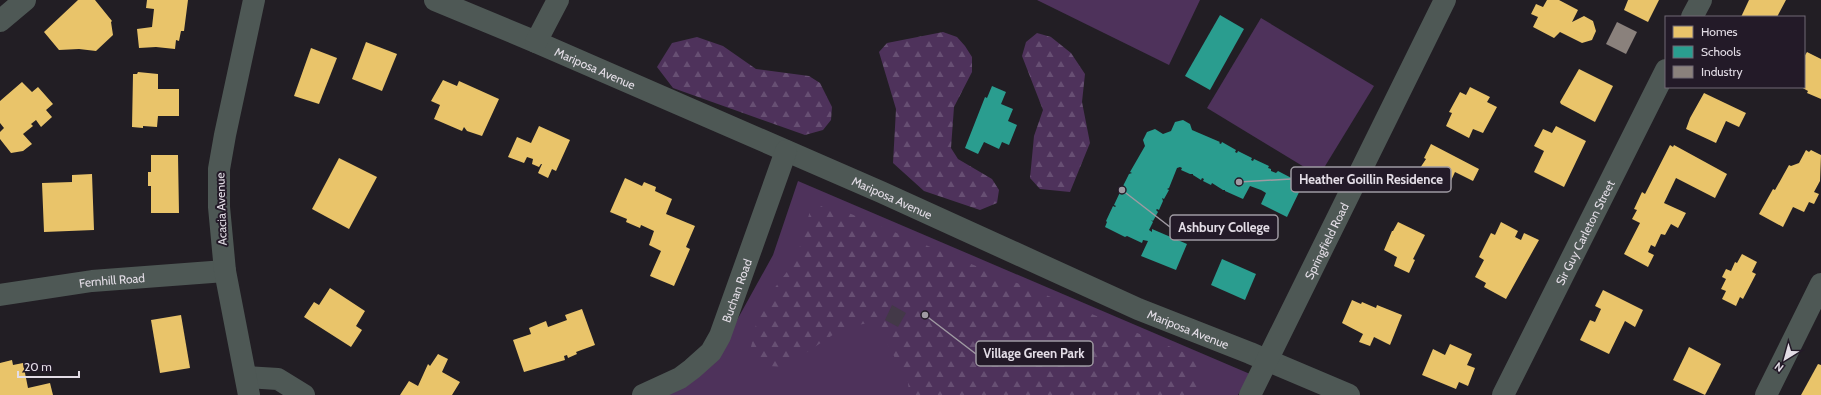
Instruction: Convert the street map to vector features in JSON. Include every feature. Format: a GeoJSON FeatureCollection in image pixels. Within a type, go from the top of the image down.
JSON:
{"type":"FeatureCollection","features":[{"type":"Feature","properties":{"kind":"street"},"geometry":{"type":"LineString","coordinates":[[0,21],[25,0]]}},
{"type":"Feature","properties":{"kind":"street","name":"Acacia Avenue"},"geometry":{"type":"LineString","coordinates":[[247,386],[225,271],[219,208],[219,169],[224,135],[254,0]]}},
{"type":"Feature","properties":{"kind":"street","name":"Mariposa Avenue"},"geometry":{"type":"LineString","coordinates":[[435,0],[536,42],[786,151],[1138,309],[1349,395]]}},
{"type":"Feature","properties":{"kind":"street"},"geometry":{"type":"LineString","coordinates":[[536,42],[558,0]]}},
{"type":"Feature","properties":{"kind":"street","name":"Springfield Road"},"geometry":{"type":"LineString","coordinates":[[1250,395],[1445,0]]}},
{"type":"Feature","properties":{"kind":"street"},"geometry":{"type":"LineString","coordinates":[[1693,16],[1701,0]]}},
{"type":"Feature","properties":{"kind":"street","name":"Sir Guy Carleton Street"},"geometry":{"type":"LineString","coordinates":[[1503,395],[1665,72]]}},
{"type":"Feature","properties":{"kind":"street","name":"Buchan Road"},"geometry":{"type":"LineString","coordinates":[[643,395],[680,378],[711,352],[723,329],[786,151]]}},
{"type":"Feature","properties":{"kind":"street","name":"Fernhill Road"},"geometry":{"type":"LineString","coordinates":[[0,295],[92,281],[225,271]]}},
{"type":"Feature","properties":{"kind":"street"},"geometry":{"type":"LineString","coordinates":[[1766,395],[1821,284]]}},
{"type":"Feature","properties":{"kind":"street"},"geometry":{"type":"LineString","coordinates":[[247,386],[278,380],[304,395]]}},
{"type":"Feature","properties":{"kind":"green space"},"geometry":{"type":"Polygon","coordinates":[[[1037,0],[1200,0],[1169,65],[1037,0]]]}},
{"type":"Feature","properties":{"kind":"green space"},"geometry":{"type":"Polygon","coordinates":[[[1261,18],[1374,86],[1319,176],[1207,108],[1261,18]]]}},
{"type":"Feature","properties":{"kind":"green space"},"geometry":{"type":"Polygon","coordinates":[[[943,32],[957,37],[972,57],[972,72],[954,107],[951,148],[958,159],[992,179],[999,190],[997,203],[980,210],[924,191],[893,163],[896,109],[879,52],[887,43],[943,32]]]}},
{"type":"Feature","properties":{"kind":"green space"},"geometry":{"type":"Polygon","coordinates":[[[1037,33],[1051,37],[1071,53],[1085,74],[1082,102],[1090,143],[1070,192],[1040,189],[1030,178],[1034,136],[1043,110],[1022,56],[1026,42],[1037,33]]]}},
{"type":"Feature","properties":{"kind":"green space"},"geometry":{"type":"Polygon","coordinates":[[[697,37],[723,46],[756,69],[809,76],[820,83],[832,107],[831,120],[823,130],[805,135],[673,88],[657,67],[672,43],[697,37]]]}},
{"type":"Feature","properties":{"kind":"green space"},"geometry":{"type":"Polygon","coordinates":[[[798,181],[1250,374],[1238,395],[656,395],[716,358],[773,255],[798,181]]]}},
{"type":"Feature","properties":{"kind":"green space"},"geometry":{"type":"Polygon","coordinates":[[[827,204],[1183,352],[1198,365],[1200,383],[1191,395],[909,395],[908,382],[882,334],[868,323],[843,328],[785,367],[769,366],[751,347],[760,307],[796,260],[810,211],[827,204]]]}},
{"type":"Feature","properties":{"kind":"building: Homes"},"geometry":{"type":"Polygon","coordinates":[[[78,0],[95,0],[112,21],[113,35],[96,51],[79,49],[59,50],[44,32],[78,0]]]}},
{"type":"Feature","properties":{"kind":"building: Homes"},"geometry":{"type":"Polygon","coordinates":[[[147,0],[188,0],[184,31],[181,31],[179,41],[176,40],[175,49],[156,47],[139,48],[137,29],[152,27],[154,9],[146,8],[147,0]]]}},
{"type":"Feature","properties":{"kind":"building: Homes"},"geometry":{"type":"Polygon","coordinates":[[[1547,0],[1559,0],[1578,10],[1572,22],[1584,16],[1593,21],[1596,31],[1592,40],[1582,43],[1560,32],[1554,38],[1533,27],[1538,17],[1531,14],[1536,4],[1543,7],[1547,0]]]}},
{"type":"Feature","properties":{"kind":"building: Homes"},"geometry":{"type":"Polygon","coordinates":[[[1628,0],[1659,0],[1648,22],[1624,10],[1628,0]]]}},
{"type":"Feature","properties":{"kind":"building: Homes"},"geometry":{"type":"Polygon","coordinates":[[[1749,0],[1786,0],[1778,16],[1741,16],[1749,0]]]}},
{"type":"Feature","properties":{"kind":"building: Homes"},"geometry":{"type":"Polygon","coordinates":[[[366,42],[397,54],[382,91],[352,79],[366,42]]]}},
{"type":"Feature","properties":{"kind":"building: Homes"},"geometry":{"type":"Polygon","coordinates":[[[311,48],[337,58],[319,104],[294,96],[311,48]]]}},
{"type":"Feature","properties":{"kind":"building: Homes"},"geometry":{"type":"Polygon","coordinates":[[[1807,52],[1821,59],[1821,99],[1807,93],[1808,91],[1803,88],[1805,88],[1805,55],[1807,52]]]}},
{"type":"Feature","properties":{"kind":"building: Homes"},"geometry":{"type":"Polygon","coordinates":[[[1579,69],[1613,86],[1595,122],[1561,104],[1560,102],[1579,69]]]}},
{"type":"Feature","properties":{"kind":"building: Homes"},"geometry":{"type":"Polygon","coordinates":[[[138,72],[158,74],[158,89],[179,89],[179,116],[158,116],[157,127],[132,127],[133,74],[137,74],[138,72]]]}},
{"type":"Feature","properties":{"kind":"building: Homes"},"geometry":{"type":"Polygon","coordinates":[[[443,80],[457,86],[459,81],[499,99],[482,136],[467,131],[464,127],[462,131],[434,119],[440,105],[431,101],[443,80]]]}},
{"type":"Feature","properties":{"kind":"building: Homes"},"geometry":{"type":"Polygon","coordinates":[[[22,82],[32,92],[38,87],[53,104],[46,110],[52,117],[41,127],[36,120],[31,124],[33,126],[23,134],[32,144],[23,151],[11,153],[0,139],[0,132],[4,128],[0,123],[0,101],[22,82]]]}},
{"type":"Feature","properties":{"kind":"building: Homes"},"geometry":{"type":"Polygon","coordinates":[[[1470,87],[1490,97],[1487,102],[1497,107],[1483,133],[1473,129],[1469,138],[1446,126],[1452,113],[1449,112],[1460,92],[1466,95],[1470,87]]]}},
{"type":"Feature","properties":{"kind":"building: Homes"},"geometry":{"type":"Polygon","coordinates":[[[1704,93],[1746,113],[1739,127],[1726,121],[1716,143],[1686,129],[1690,118],[1704,93]]]}},
{"type":"Feature","properties":{"kind":"building: Homes"},"geometry":{"type":"Polygon","coordinates":[[[539,126],[570,140],[556,171],[552,169],[548,178],[538,173],[542,164],[539,167],[532,164],[533,159],[527,157],[524,163],[508,157],[517,137],[531,143],[539,126]]]}},
{"type":"Feature","properties":{"kind":"building: Homes"},"geometry":{"type":"Polygon","coordinates":[[[1556,126],[1586,141],[1564,187],[1534,172],[1544,151],[1534,146],[1543,129],[1552,133],[1556,126]]]}},
{"type":"Feature","properties":{"kind":"building: Homes"},"geometry":{"type":"Polygon","coordinates":[[[1431,144],[1479,169],[1473,181],[1455,172],[1449,185],[1421,171],[1422,169],[1420,168],[1426,159],[1424,158],[1431,144]]]}},
{"type":"Feature","properties":{"kind":"building: Homes"},"geometry":{"type":"Polygon","coordinates":[[[1670,145],[1673,147],[1674,145],[1727,174],[1715,198],[1676,178],[1664,203],[1686,213],[1678,228],[1671,224],[1665,235],[1661,234],[1655,247],[1651,245],[1648,252],[1654,255],[1648,267],[1624,254],[1640,223],[1632,219],[1637,210],[1634,209],[1642,192],[1645,194],[1670,145]]]}},
{"type":"Feature","properties":{"kind":"building: Homes"},"geometry":{"type":"Polygon","coordinates":[[[1806,150],[1809,152],[1811,150],[1821,155],[1820,181],[1814,192],[1819,194],[1814,204],[1809,202],[1804,212],[1793,207],[1783,227],[1759,214],[1789,165],[1791,166],[1799,163],[1806,150]]]}},
{"type":"Feature","properties":{"kind":"building: Homes"},"geometry":{"type":"Polygon","coordinates":[[[151,155],[178,155],[179,213],[151,213],[151,186],[148,186],[148,172],[151,172],[151,155]]]}},
{"type":"Feature","properties":{"kind":"building: Homes"},"geometry":{"type":"Polygon","coordinates":[[[339,158],[377,177],[349,229],[312,209],[339,158]]]}},
{"type":"Feature","properties":{"kind":"building: Homes"},"geometry":{"type":"Polygon","coordinates":[[[92,174],[94,230],[44,232],[42,183],[72,182],[72,175],[92,174]]]}},
{"type":"Feature","properties":{"kind":"building: Homes"},"geometry":{"type":"Polygon","coordinates":[[[625,178],[642,186],[644,182],[656,187],[655,191],[672,199],[666,214],[695,226],[686,247],[690,249],[674,286],[650,276],[661,251],[649,245],[654,231],[641,225],[640,228],[626,222],[627,219],[610,212],[625,178]]]}},
{"type":"Feature","properties":{"kind":"building: Homes"},"geometry":{"type":"Polygon","coordinates":[[[1398,222],[1425,235],[1413,259],[1415,260],[1409,273],[1394,266],[1397,257],[1384,250],[1392,231],[1398,222]]]}},
{"type":"Feature","properties":{"kind":"building: Homes"},"geometry":{"type":"Polygon","coordinates":[[[1501,222],[1518,231],[1515,237],[1521,240],[1524,233],[1539,240],[1506,299],[1484,287],[1486,283],[1475,277],[1484,260],[1479,257],[1491,233],[1495,235],[1501,222]]]}},
{"type":"Feature","properties":{"kind":"building: Homes"},"geometry":{"type":"Polygon","coordinates":[[[1742,254],[1757,262],[1752,272],[1756,274],[1743,299],[1740,297],[1736,306],[1722,299],[1726,291],[1721,289],[1726,279],[1722,277],[1726,269],[1731,271],[1735,262],[1737,263],[1742,254]]]}},
{"type":"Feature","properties":{"kind":"building: Homes"},"geometry":{"type":"Polygon","coordinates":[[[330,288],[365,311],[356,326],[362,330],[351,347],[304,317],[314,302],[319,305],[330,288]]]}},
{"type":"Feature","properties":{"kind":"building: Homes"},"geometry":{"type":"Polygon","coordinates":[[[1603,290],[1643,310],[1635,327],[1625,321],[1609,354],[1580,340],[1590,320],[1595,322],[1601,309],[1595,306],[1603,290]]]}},
{"type":"Feature","properties":{"kind":"building: Homes"},"geometry":{"type":"Polygon","coordinates":[[[1352,300],[1361,304],[1362,302],[1376,308],[1377,305],[1402,315],[1390,345],[1374,337],[1370,346],[1359,342],[1363,334],[1342,323],[1352,300]]]}},
{"type":"Feature","properties":{"kind":"building: Homes"},"geometry":{"type":"Polygon","coordinates":[[[582,309],[595,345],[576,352],[577,354],[568,358],[567,355],[564,356],[565,360],[524,372],[513,340],[531,334],[529,328],[546,321],[548,327],[567,320],[565,315],[582,309]]]}},
{"type":"Feature","properties":{"kind":"building: Homes"},"geometry":{"type":"Polygon","coordinates":[[[181,315],[190,368],[160,373],[151,320],[181,315]]]}},
{"type":"Feature","properties":{"kind":"building: Homes"},"geometry":{"type":"Polygon","coordinates":[[[1450,344],[1472,354],[1467,365],[1475,368],[1468,386],[1459,382],[1456,389],[1422,375],[1433,349],[1445,355],[1450,344]]]}},
{"type":"Feature","properties":{"kind":"building: Homes"},"geometry":{"type":"Polygon","coordinates":[[[1689,347],[1721,364],[1705,395],[1673,380],[1689,347]]]}},
{"type":"Feature","properties":{"kind":"building: Homes"},"geometry":{"type":"Polygon","coordinates":[[[438,354],[448,359],[442,372],[460,382],[452,395],[400,395],[409,381],[418,386],[428,364],[430,366],[438,354]]]}},
{"type":"Feature","properties":{"kind":"building: Homes"},"geometry":{"type":"Polygon","coordinates":[[[12,360],[13,365],[23,363],[28,388],[50,383],[53,395],[0,395],[0,363],[12,360]]]}},
{"type":"Feature","properties":{"kind":"building: Homes"},"geometry":{"type":"Polygon","coordinates":[[[1818,364],[1821,365],[1821,395],[1801,395],[1818,364]]]}},
{"type":"Feature","properties":{"kind":"building: Schools"},"geometry":{"type":"Polygon","coordinates":[[[1220,15],[1244,29],[1210,90],[1185,76],[1220,15]]]}},
{"type":"Feature","properties":{"kind":"building: Schools"},"geometry":{"type":"Polygon","coordinates":[[[992,86],[1006,92],[1001,104],[1013,109],[1008,121],[1017,125],[1009,145],[1002,142],[999,149],[984,142],[978,154],[965,148],[985,97],[987,98],[992,86]]]}},
{"type":"Feature","properties":{"kind":"building: Schools"},"geometry":{"type":"Polygon","coordinates":[[[1183,120],[1190,124],[1192,130],[1220,142],[1219,143],[1221,144],[1222,142],[1236,150],[1235,152],[1237,153],[1238,151],[1252,158],[1251,160],[1253,161],[1254,159],[1269,166],[1268,168],[1271,169],[1271,171],[1276,173],[1278,171],[1303,184],[1287,217],[1261,204],[1266,193],[1261,190],[1250,186],[1243,199],[1212,183],[1211,185],[1203,181],[1204,179],[1202,178],[1201,180],[1193,174],[1181,170],[1182,168],[1180,167],[1177,168],[1169,188],[1167,189],[1169,190],[1164,199],[1162,198],[1163,201],[1159,210],[1156,210],[1158,212],[1153,221],[1151,220],[1153,222],[1149,230],[1152,232],[1152,229],[1187,244],[1176,270],[1141,256],[1148,241],[1143,240],[1142,243],[1127,236],[1125,237],[1105,227],[1106,221],[1113,206],[1116,206],[1114,205],[1121,190],[1123,191],[1124,189],[1122,188],[1129,174],[1132,173],[1130,172],[1145,146],[1143,140],[1147,132],[1155,129],[1163,134],[1171,131],[1175,122],[1183,120]]]}},
{"type":"Feature","properties":{"kind":"building: Schools"},"geometry":{"type":"Polygon","coordinates":[[[1222,259],[1256,274],[1245,300],[1211,285],[1222,259]]]}},
{"type":"Feature","properties":{"kind":"building: Industry"},"geometry":{"type":"Polygon","coordinates":[[[1617,22],[1637,32],[1626,54],[1606,44],[1617,22]]]}},
{"type":"Feature","properties":{"kind":"building: Other"},"geometry":{"type":"Polygon","coordinates":[[[892,305],[906,313],[898,327],[885,320],[892,305]]]}},
{"type":"Feature","properties":{"kind":"place","name":"Heather Goillin Residence"},"geometry":{"type":"Point","coordinates":[1239,182]}},
{"type":"Feature","properties":{"kind":"place","name":"Ashbury College"},"geometry":{"type":"Point","coordinates":[1122,190]}},
{"type":"Feature","properties":{"kind":"place","name":"Village Green Park"},"geometry":{"type":"Point","coordinates":[925,315]}}]}
